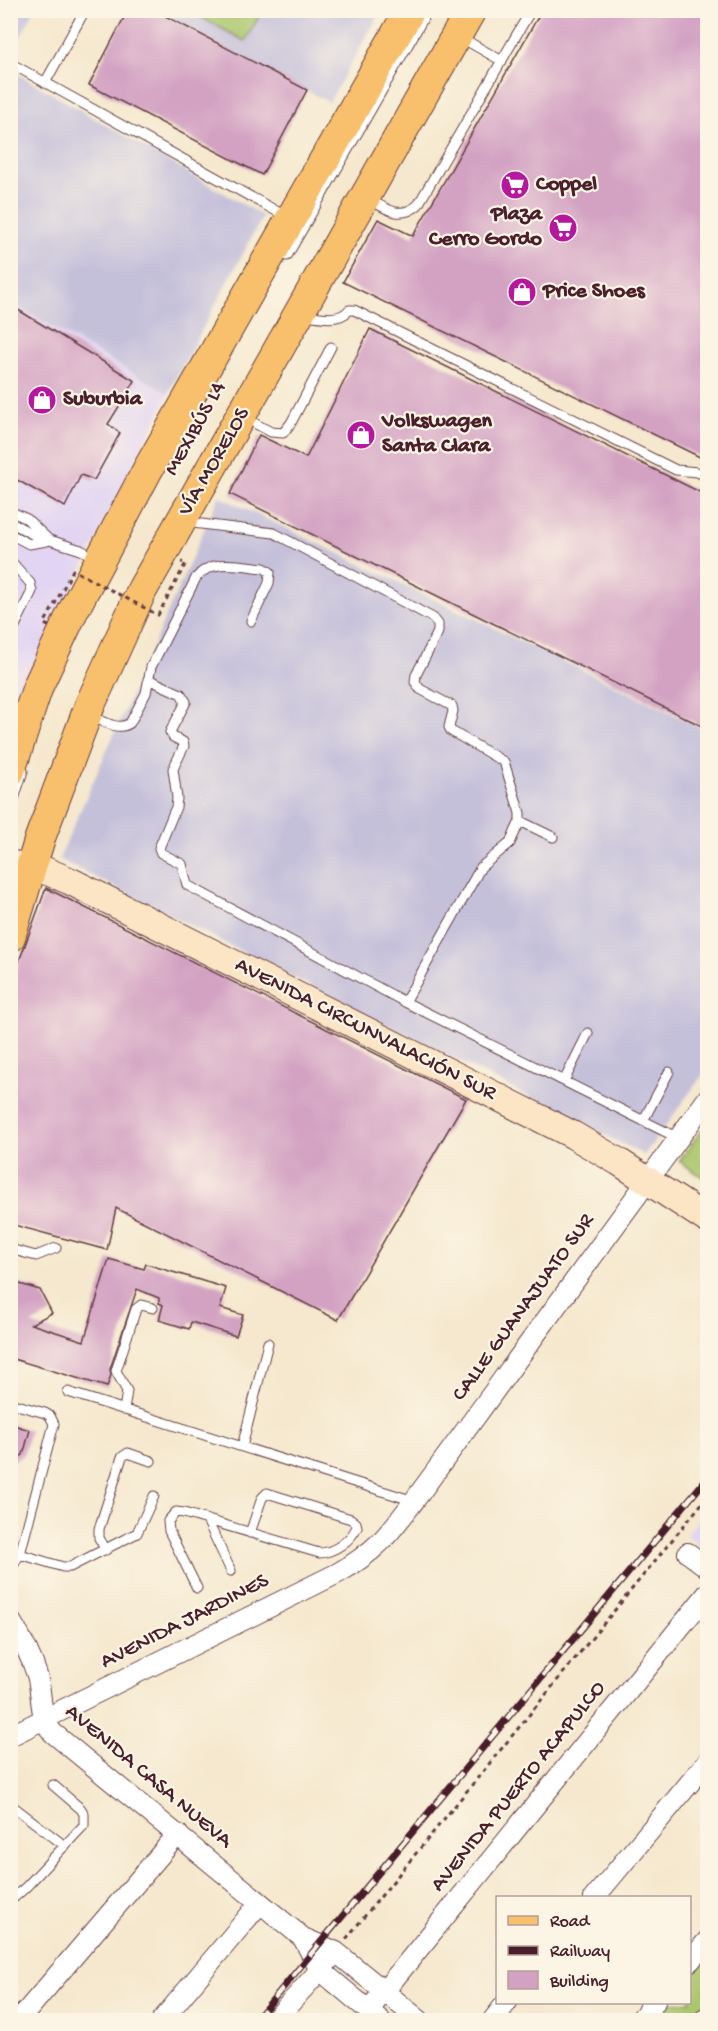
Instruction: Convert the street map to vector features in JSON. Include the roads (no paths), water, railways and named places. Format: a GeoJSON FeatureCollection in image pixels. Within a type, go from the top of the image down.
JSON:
{"type":"FeatureCollection","features":[{"type":"Feature","properties":{"kind":"main road"},"geometry":{"type":"LineString","coordinates":[[19,764],[23,715],[39,687],[55,650],[104,566],[148,469],[410,10]]}},
{"type":"Feature","properties":{"kind":"main road","name":"VÍA MORELOS"},"geometry":{"type":"LineString","coordinates":[[10,937],[19,865],[40,838],[87,714],[142,590],[464,23]]}},
{"type":"Feature","properties":{"kind":"street","name":"AVENIDA CIRCUNVALACIÓN SUR"},"geometry":{"type":"LineString","coordinates":[[19,865],[70,881],[573,1135],[708,1220]]}},
{"type":"Feature","properties":{"kind":"street","name":"CALLE GUANAJUATO SUR"},"geometry":{"type":"LineString","coordinates":[[378,1546],[414,1501],[646,1179],[708,1098]]}},
{"type":"Feature","properties":{"kind":"street","name":"AVENIDA JARDINES"},"geometry":{"type":"LineString","coordinates":[[11,1736],[356,1563],[378,1546]]}},
{"type":"Feature","properties":{"kind":"street"},"geometry":{"type":"LineString","coordinates":[[688,1553],[708,1568]]}},
{"type":"Feature","properties":{"kind":"street","name":"AVENIDA PUERTO ACAPULCO"},"geometry":{"type":"LineString","coordinates":[[374,2016],[383,1992],[708,1593]]}},
{"type":"Feature","properties":{"kind":"street","name":"AVENIDA CASA NUEVA"},"geometry":{"type":"LineString","coordinates":[[10,1620],[36,1671],[44,1720],[53,1733],[303,1938],[336,1952],[419,2020]]}},
{"type":"Feature","properties":{"kind":"street"},"geometry":{"type":"LineString","coordinates":[[596,1896],[708,1761]]}},
{"type":"Feature","properties":{"kind":"street"},"geometry":{"type":"LineString","coordinates":[[19,2020],[178,1834]]}},
{"type":"Feature","properties":{"kind":"street"},"geometry":{"type":"LineString","coordinates":[[162,2020],[260,1903]]}},
{"type":"Feature","properties":{"kind":"street","name":"AVENIDA CASA NUEVA"},"geometry":{"type":"LineString","coordinates":[[303,1938],[320,1970],[374,2016]]}},
{"type":"Feature","properties":{"kind":"street"},"geometry":{"type":"LineString","coordinates":[[691,1960],[708,1940]]}},
{"type":"Feature","properties":{"kind":"street"},"geometry":{"type":"LineString","coordinates":[[275,2020],[336,1952]]}},
{"type":"Feature","properties":{"kind":"street"},"geometry":{"type":"LineString","coordinates":[[492,2020],[505,2004]]}},
{"type":"Feature","properties":{"kind":"street"},"geometry":{"type":"LineString","coordinates":[[640,2020],[653,2004]]}},
{"type":"Feature","properties":{"kind":"street"},"geometry":{"type":"LineString","coordinates":[[704,2020],[708,2016]]}},
{"type":"Feature","properties":{"kind":"lane"},"geometry":{"type":"LineString","coordinates":[[45,83],[85,10]]}},
{"type":"Feature","properties":{"kind":"lane"},"geometry":{"type":"LineString","coordinates":[[279,270],[428,10]]}},
{"type":"Feature","properties":{"kind":"lane"},"geometry":{"type":"LineString","coordinates":[[365,196],[392,212],[405,213],[418,205],[531,10]]}},
{"type":"Feature","properties":{"kind":"lane"},"geometry":{"type":"LineString","coordinates":[[464,23],[502,61]]}},
{"type":"Feature","properties":{"kind":"lane"},"geometry":{"type":"LineString","coordinates":[[10,63],[291,220]]}},
{"type":"Feature","properties":{"kind":"lane"},"geometry":{"type":"LineString","coordinates":[[299,313],[336,317],[343,316],[348,310],[353,310],[676,470],[697,472],[708,477]]}},
{"type":"Feature","properties":{"kind":"lane"},"geometry":{"type":"LineString","coordinates":[[241,416],[270,432],[283,433],[291,423],[332,347]]}},
{"type":"Feature","properties":{"kind":"lane"},"geometry":{"type":"LineString","coordinates":[[10,511],[27,519],[49,540]]}},
{"type":"Feature","properties":{"kind":"lane"},"geometry":{"type":"LineString","coordinates":[[182,521],[274,533],[436,621],[438,632],[416,675],[415,682],[420,688],[452,706],[449,727],[451,731],[504,762],[520,813],[520,820],[510,843],[481,867],[405,1002]]}},
{"type":"Feature","properties":{"kind":"lane"},"geometry":{"type":"LineString","coordinates":[[10,522],[34,535],[81,550],[104,566]]}},
{"type":"Feature","properties":{"kind":"lane"},"geometry":{"type":"LineString","coordinates":[[10,534],[29,544],[49,540]]}},
{"type":"Feature","properties":{"kind":"lane"},"geometry":{"type":"LineString","coordinates":[[10,560],[30,583],[32,591],[10,636]]}},
{"type":"Feature","properties":{"kind":"lane"},"geometry":{"type":"LineString","coordinates":[[87,714],[119,727],[128,725],[146,693],[151,667],[196,578],[205,568],[220,564],[264,568],[270,572],[269,583],[251,621]]}},
{"type":"Feature","properties":{"kind":"lane"},"geometry":{"type":"LineString","coordinates":[[148,679],[181,694],[186,702],[170,732],[173,737],[184,744],[173,769],[177,802],[159,845],[161,853],[182,864],[187,885],[405,1002],[678,1138]]}},
{"type":"Feature","properties":{"kind":"lane"},"geometry":{"type":"LineString","coordinates":[[10,811],[19,764]]}},
{"type":"Feature","properties":{"kind":"lane"},"geometry":{"type":"LineString","coordinates":[[520,820],[553,837]]}},
{"type":"Feature","properties":{"kind":"lane"},"geometry":{"type":"LineString","coordinates":[[564,1081],[588,1033]]}},
{"type":"Feature","properties":{"kind":"lane"},"geometry":{"type":"LineString","coordinates":[[643,1122],[669,1072]]}},
{"type":"Feature","properties":{"kind":"lane"},"geometry":{"type":"LineString","coordinates":[[10,1249],[36,1256],[56,1248]]}},
{"type":"Feature","properties":{"kind":"lane"},"geometry":{"type":"LineString","coordinates":[[124,1410],[126,1391],[117,1374],[117,1369],[136,1309],[141,1305],[153,1308]]}},
{"type":"Feature","properties":{"kind":"lane"},"geometry":{"type":"LineString","coordinates":[[242,1447],[268,1343]]}},
{"type":"Feature","properties":{"kind":"lane"},"geometry":{"type":"LineString","coordinates":[[68,1392],[414,1501]]}},
{"type":"Feature","properties":{"kind":"lane"},"geometry":{"type":"LineString","coordinates":[[10,1403],[45,1413],[50,1416],[54,1424],[20,1554],[10,1570]]}},
{"type":"Feature","properties":{"kind":"lane"},"geometry":{"type":"LineString","coordinates":[[105,1550],[99,1538],[99,1529],[122,1457],[128,1453],[151,1461]]}},
{"type":"Feature","properties":{"kind":"lane"},"geometry":{"type":"LineString","coordinates":[[197,1587],[169,1531],[168,1521],[172,1515],[180,1512],[250,1533],[319,1553],[327,1553],[351,1536],[356,1529],[356,1523],[351,1519],[270,1494],[263,1495],[250,1533]]}},
{"type":"Feature","properties":{"kind":"lane"},"geometry":{"type":"LineString","coordinates":[[20,1554],[67,1568],[139,1531],[154,1496]]}},
{"type":"Feature","properties":{"kind":"lane"},"geometry":{"type":"LineString","coordinates":[[207,1520],[231,1571]]}},
{"type":"Feature","properties":{"kind":"lane"},"geometry":{"type":"LineString","coordinates":[[327,1553],[338,1572]]}},
{"type":"Feature","properties":{"kind":"lane"},"geometry":{"type":"LineString","coordinates":[[10,1901],[81,1830],[85,1820],[81,1809],[52,1785]]}},
{"type":"Feature","properties":{"kind":"lane"},"geometry":{"type":"LineString","coordinates":[[10,1804],[65,1846]]}},
{"type":"Feature","properties":{"kind":"railway"},"geometry":{"type":"LineString","coordinates":[[256,2020],[708,1477]]}},
{"type":"Feature","properties":{"kind":"place","name":"Coppel"},"geometry":{"type":"Point","coordinates":[515,185]}},
{"type":"Feature","properties":{"kind":"place","name":"Plaza Cerro Gordo"},"geometry":{"type":"Point","coordinates":[563,228]}},
{"type":"Feature","properties":{"kind":"place","name":"Price Shoes"},"geometry":{"type":"Point","coordinates":[522,292]}},
{"type":"Feature","properties":{"kind":"place","name":"Suburbia"},"geometry":{"type":"Point","coordinates":[42,400]}},
{"type":"Feature","properties":{"kind":"place","name":"Volkswagen Santa Clara"},"geometry":{"type":"Point","coordinates":[361,435]}}]}
